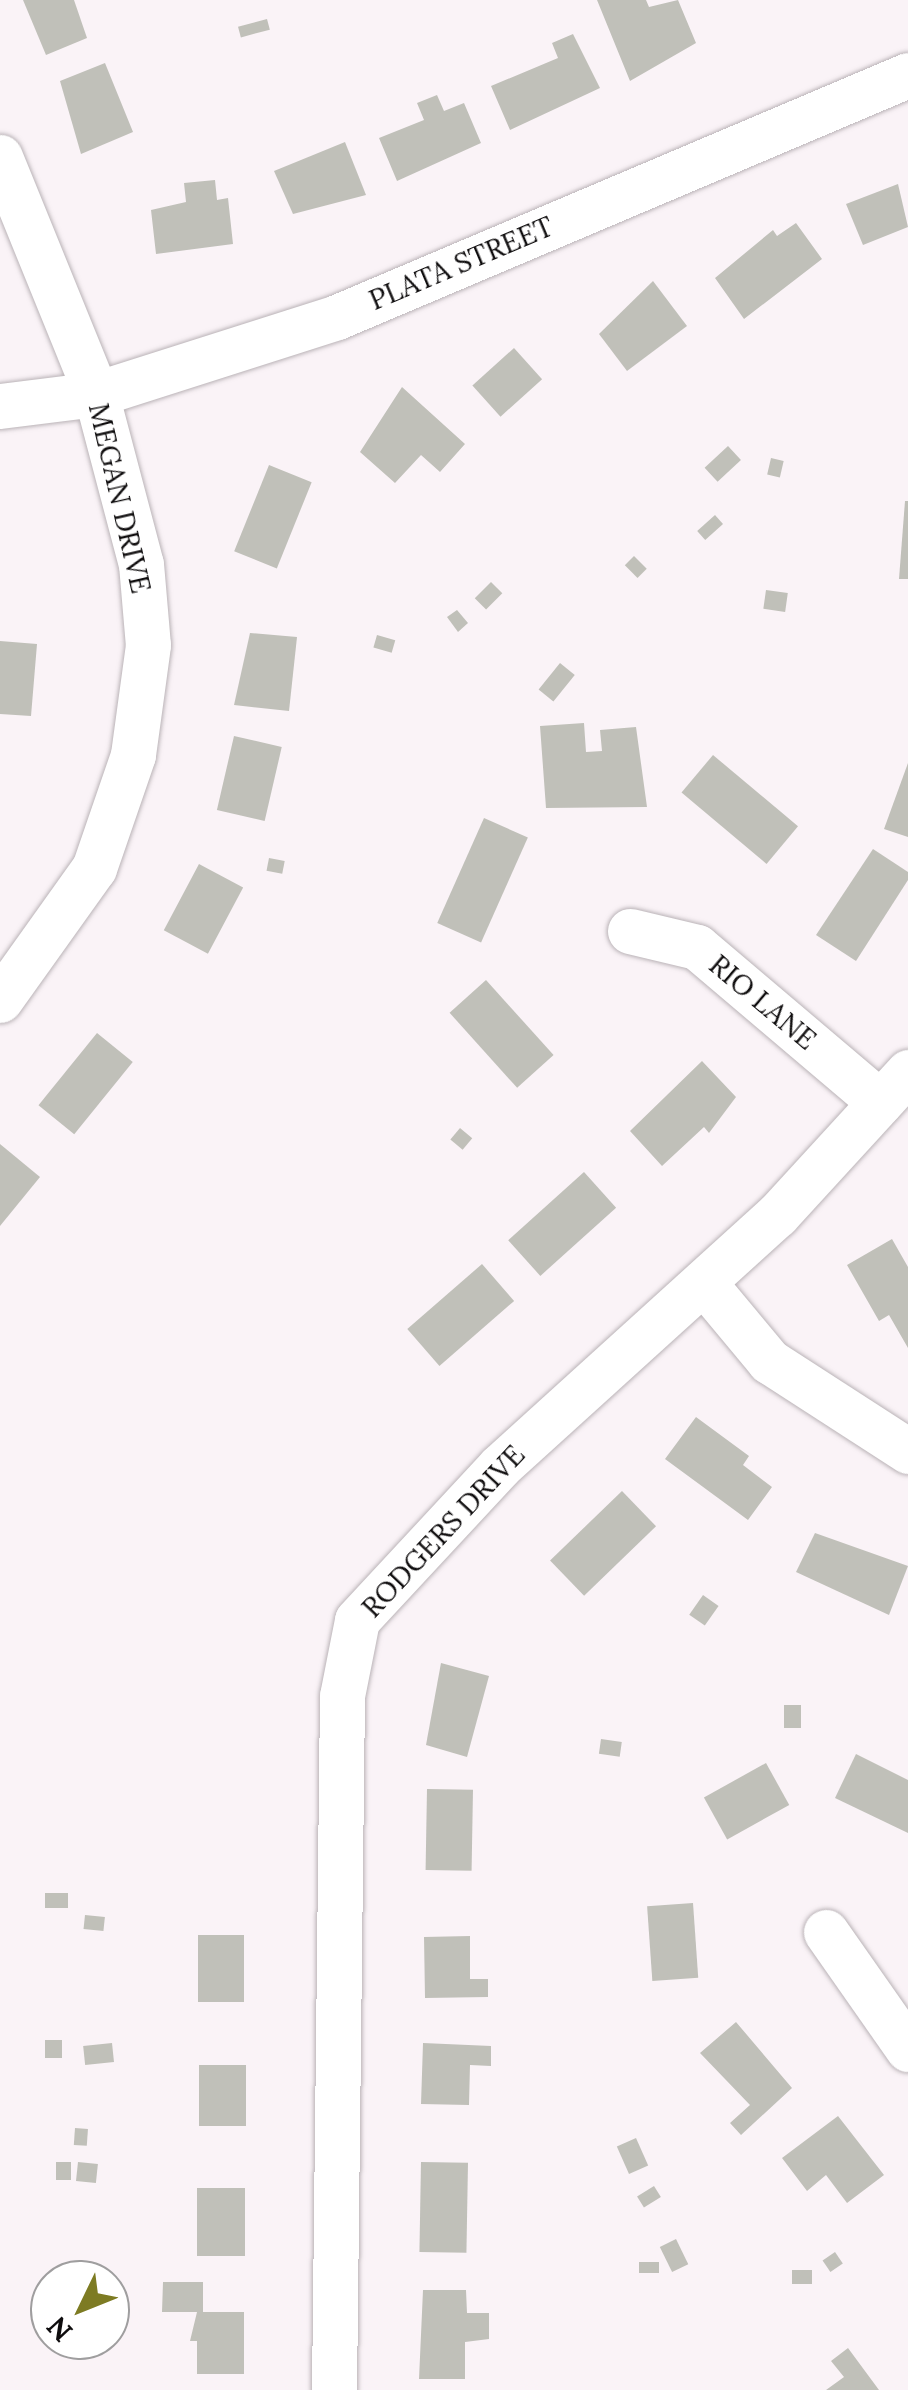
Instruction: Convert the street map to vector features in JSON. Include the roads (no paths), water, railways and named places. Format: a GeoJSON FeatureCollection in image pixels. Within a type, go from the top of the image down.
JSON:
{"type":"FeatureCollection","features":[{"type":"Feature","properties":{"kind":"street","name":"PLATA STREET"},"geometry":{"type":"LineString","coordinates":[[0,406],[96,394],[336,317],[908,76]]}},
{"type":"Feature","properties":{"kind":"street","name":"MEGAN DRIVE"},"geometry":{"type":"LineString","coordinates":[[0,157],[96,394],[141,564],[144,700],[117,813],[94,868],[0,1000]]}},
{"type":"Feature","properties":{"kind":"street","name":"RIO LANE"},"geometry":{"type":"LineString","coordinates":[[630,932],[696,946],[894,1087]]}},
{"type":"Feature","properties":{"kind":"street","name":"RODGERS DRIVE"},"geometry":{"type":"LineString","coordinates":[[334,2390],[342,1696],[357,1620],[500,1466],[704,1283],[842,1150],[894,1087]]}},
{"type":"Feature","properties":{"kind":"street"},"geometry":{"type":"LineString","coordinates":[[704,1283],[769,1360],[908,1451]]}},
{"type":"Feature","properties":{"kind":"street"},"geometry":{"type":"LineString","coordinates":[[826,1932],[908,2049]]}}]}
